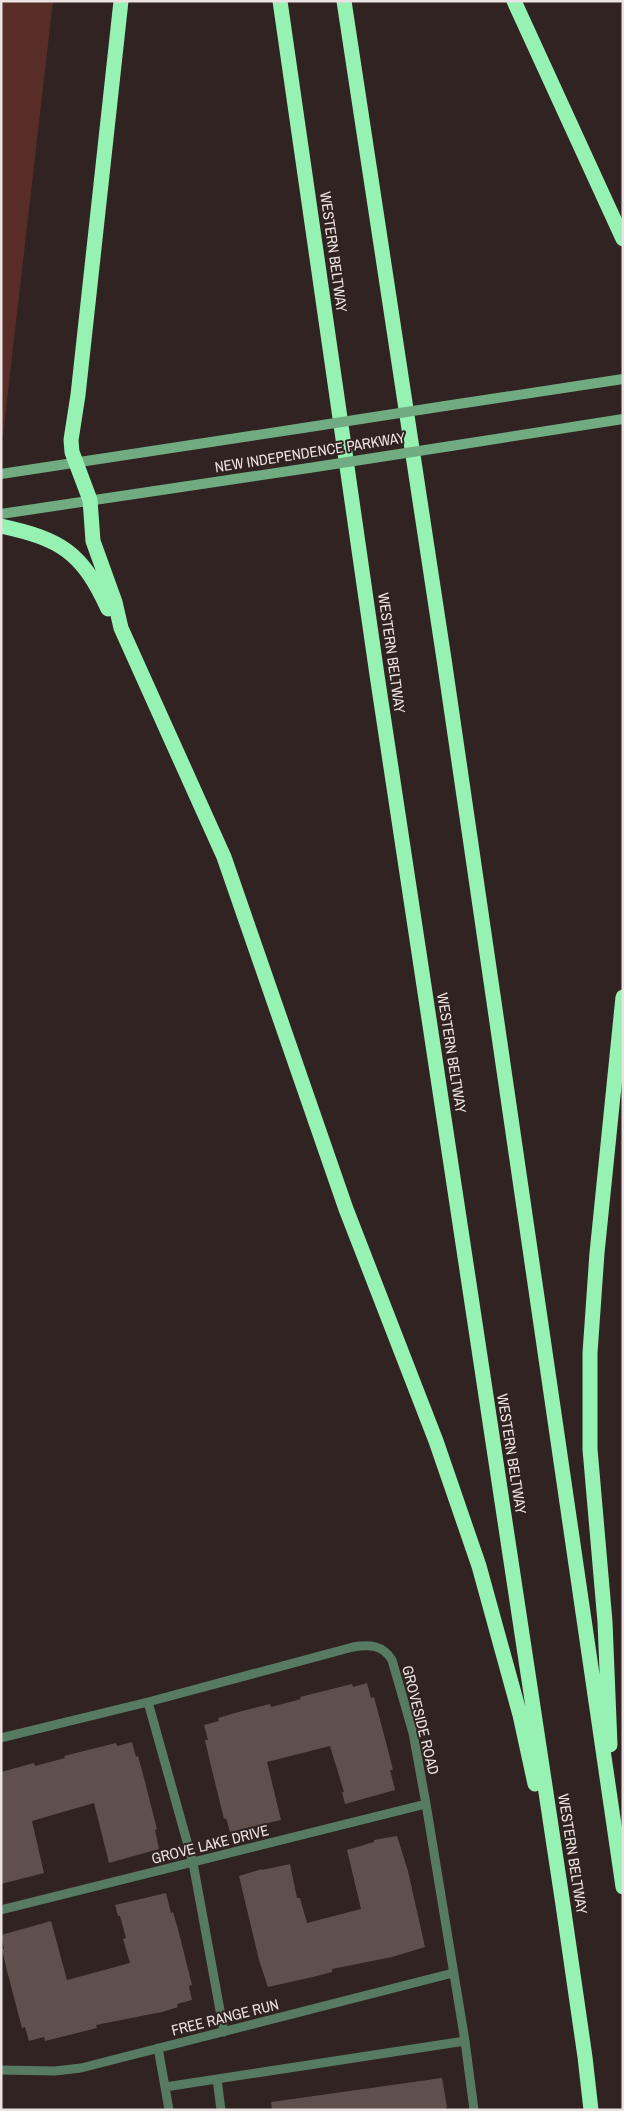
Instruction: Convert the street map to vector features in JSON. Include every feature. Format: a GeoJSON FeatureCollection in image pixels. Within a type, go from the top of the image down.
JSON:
{"type":"FeatureCollection","features":[{"type":"Feature","properties":{"kind":"highway"},"geometry":{"type":"LineString","coordinates":[[121,1],[78,395],[70,440],[72,452],[90,500],[93,542],[115,602],[121,628]]}},
{"type":"Feature","properties":{"kind":"highway","name":"WESTERN BELTWAY"},"geometry":{"type":"LineString","coordinates":[[280,1],[377,676],[563,1905],[591,2110]]}},
{"type":"Feature","properties":{"kind":"highway"},"geometry":{"type":"LineString","coordinates":[[344,1],[444,659],[583,1625],[623,1887]]}},
{"type":"Feature","properties":{"kind":"highway"},"geometry":{"type":"LineString","coordinates":[[514,1],[623,238]]}},
{"type":"Feature","properties":{"kind":"highway"},"geometry":{"type":"LineString","coordinates":[[1,526],[41,535],[63,547],[90,574],[108,609],[121,628],[224,857],[346,1209],[442,1458],[479,1566],[520,1715],[563,1905]]}},
{"type":"Feature","properties":{"kind":"highway"},"geometry":{"type":"LineString","coordinates":[[613,1816],[605,1622],[590,1449],[590,1353],[597,1253],[623,997]]}},
{"type":"Feature","properties":{"kind":"main road","name":"NEW INDEPENDENCE PARKWAY"},"geometry":{"type":"LineString","coordinates":[[1,474],[623,379]]}},
{"type":"Feature","properties":{"kind":"main road","name":"NEW INDEPENDENCE PARKWAY"},"geometry":{"type":"LineString","coordinates":[[1,514],[623,419]]}},
{"type":"Feature","properties":{"kind":"lane","name":"GROVESIDE ROAD"},"geometry":{"type":"LineString","coordinates":[[1,1738],[148,1702],[353,1647],[364,1645],[381,1648],[392,1660],[413,1733],[465,2041],[474,2110]]}},
{"type":"Feature","properties":{"kind":"lane"},"geometry":{"type":"LineString","coordinates":[[148,1702],[193,1863],[224,2032]]}},
{"type":"Feature","properties":{"kind":"lane","name":"GROVE LAKE DRIVE"},"geometry":{"type":"LineString","coordinates":[[1,1910],[426,1804]]}},
{"type":"Feature","properties":{"kind":"lane","name":"FREE RANGE RUN"},"geometry":{"type":"LineString","coordinates":[[1,2070],[31,2072],[68,2070],[453,1973]]}},
{"type":"Feature","properties":{"kind":"lane"},"geometry":{"type":"LineString","coordinates":[[165,2087],[465,2041]]}},
{"type":"Feature","properties":{"kind":"lane"},"geometry":{"type":"LineString","coordinates":[[158,2048],[168,2110]]}},
{"type":"Feature","properties":{"kind":"lane"},"geometry":{"type":"LineString","coordinates":[[217,2079],[221,2110]]}},
{"type":"Feature","properties":{"kind":"shaded area"},"geometry":{"type":"Polygon","coordinates":[[[1,1],[53,1],[3,435],[1,435],[1,1]]]}},
{"type":"Feature","properties":{"kind":"building"},"geometry":{"type":"Polygon","coordinates":[[[367,1683],[371,1698],[374,1697],[383,1731],[393,1770],[390,1770],[395,1790],[345,1804],[342,1792],[344,1792],[330,1746],[267,1762],[281,1820],[230,1832],[226,1818],[224,1819],[210,1762],[205,1740],[208,1740],[204,1725],[219,1721],[218,1718],[235,1713],[270,1704],[271,1707],[301,1699],[300,1697],[352,1684],[353,1687],[367,1683]]]}},
{"type":"Feature","properties":{"kind":"building"},"geometry":{"type":"Polygon","coordinates":[[[132,1742],[136,1757],[138,1756],[157,1829],[155,1830],[159,1849],[109,1863],[94,1803],[32,1821],[44,1873],[1,1884],[1,1772],[34,1763],[35,1766],[65,1758],[64,1756],[116,1743],[117,1746],[132,1742]]]}},
{"type":"Feature","properties":{"kind":"building"},"geometry":{"type":"Polygon","coordinates":[[[397,1836],[408,1871],[425,1947],[392,1957],[332,1969],[332,1972],[268,1987],[259,1960],[239,1876],[262,1869],[290,1864],[297,1898],[300,1898],[307,1923],[361,1909],[347,1850],[374,1842],[374,1840],[397,1836]]]}},
{"type":"Feature","properties":{"kind":"building"},"geometry":{"type":"Polygon","coordinates":[[[166,1893],[171,1913],[173,1912],[178,1929],[192,1985],[189,1986],[192,2000],[177,2004],[178,2007],[162,2012],[96,2025],[97,2028],[45,2041],[44,2037],[29,2041],[25,2027],[22,2028],[2,1949],[4,1949],[1,1935],[51,1921],[67,1980],[130,1963],[123,1939],[126,1938],[115,1905],[166,1893]]]}},
{"type":"Feature","properties":{"kind":"building"},"geometry":{"type":"Polygon","coordinates":[[[442,2078],[447,2107],[445,2110],[272,2110],[271,2102],[442,2078]]]}}]}
